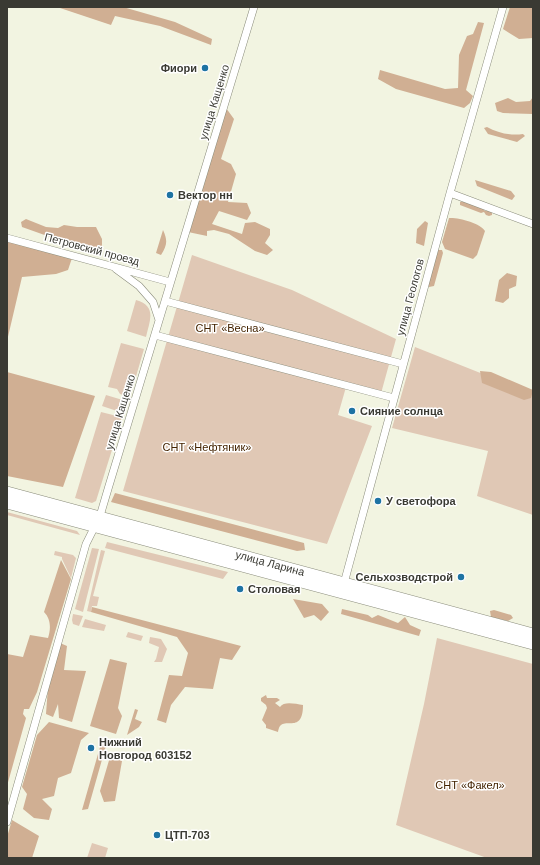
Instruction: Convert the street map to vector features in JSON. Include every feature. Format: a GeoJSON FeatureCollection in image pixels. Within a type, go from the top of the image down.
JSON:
{"type":"FeatureCollection","features":[{"type":"Feature","properties":{"kind":"main road","name":"улица Ларина"},"geometry":{"type":"LineString","coordinates":[[7,492],[97,522]]}},
{"type":"Feature","properties":{"kind":"main road","name":"улица Ларина"},"geometry":{"type":"LineString","coordinates":[[7,503],[97,522],[342,588],[533,644]]}},
{"type":"Feature","properties":{"kind":"main road","name":"улица Ларина"},"geometry":{"type":"LineString","coordinates":[[342,588],[533,634]]}},
{"type":"Feature","properties":{"kind":"street","name":"улица Кащенко"},"geometry":{"type":"LineString","coordinates":[[7,822],[86,544],[97,522],[254,7]]}},
{"type":"Feature","properties":{"kind":"street","name":"улица Геологов"},"geometry":{"type":"LineString","coordinates":[[342,588],[450,193],[503,7]]}},
{"type":"Feature","properties":{"kind":"street"},"geometry":{"type":"LineString","coordinates":[[450,193],[533,224]]}},
{"type":"Feature","properties":{"kind":"street","name":"Петровский проезд"},"geometry":{"type":"LineString","coordinates":[[7,238],[170,282]]}},
{"type":"Feature","properties":{"kind":"street"},"geometry":{"type":"LineString","coordinates":[[113,267],[138,286],[153,302],[159,320]]}},
{"type":"Feature","properties":{"kind":"street"},"geometry":{"type":"LineString","coordinates":[[165,301],[404,364]]}},
{"type":"Feature","properties":{"kind":"street"},"geometry":{"type":"LineString","coordinates":[[155,335],[394,398]]}},
{"type":"Feature","properties":{"kind":"green space"},"geometry":{"type":"Polygon","coordinates":[[[192,255],[292,290],[396,339],[380,397],[346,387],[338,415],[372,426],[327,544],[123,491],[192,255]]]}},
{"type":"Feature","properties":{"kind":"green space"},"geometry":{"type":"Polygon","coordinates":[[[136,300],[147,306],[149,310],[150,319],[146,337],[127,331],[136,300]]]}},
{"type":"Feature","properties":{"kind":"green space"},"geometry":{"type":"Polygon","coordinates":[[[121,343],[144,349],[130,397],[120,394],[117,389],[108,387],[121,343]]]}},
{"type":"Feature","properties":{"kind":"green space"},"geometry":{"type":"Polygon","coordinates":[[[415,347],[533,394],[533,515],[477,496],[488,451],[392,428],[415,347]]]}},
{"type":"Feature","properties":{"kind":"green space"},"geometry":{"type":"Polygon","coordinates":[[[106,395],[126,401],[123,413],[102,406],[106,395]]]}},
{"type":"Feature","properties":{"kind":"green space"},"geometry":{"type":"Polygon","coordinates":[[[101,412],[121,417],[121,421],[96,501],[92,503],[75,498],[101,412]]]}},
{"type":"Feature","properties":{"kind":"green space"},"geometry":{"type":"Polygon","coordinates":[[[7,512],[77,531],[80,535],[7,515],[7,512]]]}},
{"type":"Feature","properties":{"kind":"green space"},"geometry":{"type":"Polygon","coordinates":[[[107,542],[228,572],[223,579],[105,548],[107,542]]]}},
{"type":"Feature","properties":{"kind":"green space"},"geometry":{"type":"Polygon","coordinates":[[[92,548],[99,549],[83,612],[75,609],[92,548]]]}},
{"type":"Feature","properties":{"kind":"green space"},"geometry":{"type":"Polygon","coordinates":[[[101,550],[105,551],[93,596],[99,597],[97,606],[92,606],[91,612],[87,611],[101,550]]]}},
{"type":"Feature","properties":{"kind":"green space"},"geometry":{"type":"Polygon","coordinates":[[[55,551],[73,555],[76,558],[71,578],[62,557],[54,555],[55,551]]]}},
{"type":"Feature","properties":{"kind":"green space"},"geometry":{"type":"Polygon","coordinates":[[[73,614],[83,616],[79,626],[73,624],[73,614]]]}},
{"type":"Feature","properties":{"kind":"green space"},"geometry":{"type":"Polygon","coordinates":[[[85,619],[106,625],[104,631],[82,627],[85,619]]]}},
{"type":"Feature","properties":{"kind":"green space"},"geometry":{"type":"Polygon","coordinates":[[[128,632],[143,636],[141,641],[126,637],[128,632]]]}},
{"type":"Feature","properties":{"kind":"green space"},"geometry":{"type":"Polygon","coordinates":[[[150,637],[161,639],[167,649],[162,662],[154,662],[159,647],[149,643],[150,637]]]}},
{"type":"Feature","properties":{"kind":"green space","name":"СНТ «Факел»"},"geometry":{"type":"Polygon","coordinates":[[[437,638],[533,664],[533,858],[487,858],[396,825],[424,704],[437,638]]]}},
{"type":"Feature","properties":{"kind":"green space"},"geometry":{"type":"Polygon","coordinates":[[[92,843],[108,848],[105,858],[87,858],[92,843]]]}},
{"type":"Feature","properties":{"kind":"shaded area"},"geometry":{"type":"Polygon","coordinates":[[[57,7],[123,7],[175,22],[212,39],[211,45],[160,26],[115,16],[111,25],[57,7]]]}},
{"type":"Feature","properties":{"kind":"shaded area"},"geometry":{"type":"Polygon","coordinates":[[[510,7],[533,7],[533,38],[519,39],[503,29],[510,7]]]}},
{"type":"Feature","properties":{"kind":"shaded area"},"geometry":{"type":"Polygon","coordinates":[[[478,22],[484,23],[466,90],[473,96],[470,103],[464,108],[396,89],[378,79],[380,70],[445,89],[458,88],[459,55],[467,36],[473,34],[478,22]]]}},
{"type":"Feature","properties":{"kind":"shaded area"},"geometry":{"type":"Polygon","coordinates":[[[533,97],[533,114],[503,113],[497,111],[495,103],[508,98],[516,102],[530,101],[533,97]]]}},
{"type":"Feature","properties":{"kind":"shaded area"},"geometry":{"type":"Polygon","coordinates":[[[226,108],[234,119],[221,159],[231,164],[236,174],[228,202],[247,203],[251,213],[247,220],[219,211],[212,224],[242,234],[245,223],[255,222],[270,229],[270,235],[265,243],[273,250],[267,255],[255,251],[229,234],[214,230],[207,231],[207,236],[188,232],[226,108]]]}},
{"type":"Feature","properties":{"kind":"shaded area"},"geometry":{"type":"Polygon","coordinates":[[[487,127],[505,134],[523,134],[525,136],[517,142],[488,134],[484,128],[487,127]]]}},
{"type":"Feature","properties":{"kind":"shaded area"},"geometry":{"type":"Polygon","coordinates":[[[475,180],[511,191],[515,196],[512,200],[477,186],[475,180]]]}},
{"type":"Feature","properties":{"kind":"shaded area"},"geometry":{"type":"Polygon","coordinates":[[[464,201],[483,208],[485,211],[492,211],[492,215],[489,216],[484,212],[481,213],[460,205],[460,202],[464,201]]]}},
{"type":"Feature","properties":{"kind":"shaded area"},"geometry":{"type":"Polygon","coordinates":[[[449,218],[457,218],[468,221],[479,225],[485,231],[477,255],[473,259],[445,249],[442,242],[449,218]]]}},
{"type":"Feature","properties":{"kind":"shaded area"},"geometry":{"type":"Polygon","coordinates":[[[26,219],[46,227],[58,228],[64,225],[96,227],[102,239],[102,249],[70,245],[22,227],[21,222],[26,219]]]}},
{"type":"Feature","properties":{"kind":"shaded area"},"geometry":{"type":"Polygon","coordinates":[[[425,221],[428,223],[424,246],[416,243],[417,229],[425,221]]]}},
{"type":"Feature","properties":{"kind":"shaded area"},"geometry":{"type":"Polygon","coordinates":[[[163,230],[166,237],[166,243],[161,255],[156,253],[163,230]]]}},
{"type":"Feature","properties":{"kind":"shaded area"},"geometry":{"type":"Polygon","coordinates":[[[7,241],[72,258],[68,270],[56,274],[22,277],[7,341],[7,241]]]}},
{"type":"Feature","properties":{"kind":"shaded area"},"geometry":{"type":"Polygon","coordinates":[[[437,250],[442,250],[443,253],[434,286],[429,287],[427,285],[437,250]]]}},
{"type":"Feature","properties":{"kind":"shaded area"},"geometry":{"type":"Polygon","coordinates":[[[507,273],[517,276],[516,286],[509,289],[509,298],[503,303],[495,301],[499,280],[507,273]]]}},
{"type":"Feature","properties":{"kind":"shaded area"},"geometry":{"type":"Polygon","coordinates":[[[480,371],[491,372],[533,390],[531,398],[524,400],[482,383],[480,371]]]}},
{"type":"Feature","properties":{"kind":"shaded area"},"geometry":{"type":"Polygon","coordinates":[[[7,372],[95,396],[63,487],[7,476],[7,372]]]}},
{"type":"Feature","properties":{"kind":"shaded area"},"geometry":{"type":"Polygon","coordinates":[[[115,493],[304,543],[305,550],[297,551],[111,502],[115,493]]]}},
{"type":"Feature","properties":{"kind":"shaded area"},"geometry":{"type":"Polygon","coordinates":[[[61,560],[71,579],[37,692],[29,709],[24,709],[23,714],[26,718],[7,786],[7,654],[23,657],[30,635],[48,638],[50,624],[44,612],[61,560]]]}},
{"type":"Feature","properties":{"kind":"shaded area"},"geometry":{"type":"Polygon","coordinates":[[[293,599],[322,604],[329,612],[321,621],[314,615],[304,618],[293,599]]]}},
{"type":"Feature","properties":{"kind":"shaded area"},"geometry":{"type":"Polygon","coordinates":[[[92,607],[241,646],[232,660],[220,658],[213,689],[185,687],[171,705],[166,723],[157,720],[169,675],[182,676],[188,653],[177,637],[91,612],[92,607]]]}},
{"type":"Feature","properties":{"kind":"shaded area"},"geometry":{"type":"Polygon","coordinates":[[[342,609],[368,615],[372,618],[378,615],[398,623],[405,617],[410,625],[421,630],[419,636],[341,614],[342,609]]]}},
{"type":"Feature","properties":{"kind":"shaded area"},"geometry":{"type":"Polygon","coordinates":[[[494,610],[511,615],[513,618],[508,621],[491,617],[490,611],[494,610]]]}},
{"type":"Feature","properties":{"kind":"shaded area"},"geometry":{"type":"Polygon","coordinates":[[[60,643],[67,646],[64,670],[86,671],[72,722],[59,718],[58,704],[53,717],[46,714],[48,687],[60,643]]]}},
{"type":"Feature","properties":{"kind":"shaded area"},"geometry":{"type":"Polygon","coordinates":[[[110,659],[127,663],[118,708],[122,716],[116,734],[90,726],[110,659]]]}},
{"type":"Feature","properties":{"kind":"shaded area"},"geometry":{"type":"Polygon","coordinates":[[[266,695],[267,698],[277,698],[280,700],[275,703],[280,707],[287,703],[303,705],[300,719],[294,723],[283,724],[278,732],[266,728],[266,725],[262,720],[267,708],[261,701],[261,698],[266,695]]]}},
{"type":"Feature","properties":{"kind":"shaded area"},"geometry":{"type":"Polygon","coordinates":[[[135,709],[138,710],[135,719],[142,722],[139,727],[127,735],[135,709]]]}},
{"type":"Feature","properties":{"kind":"shaded area"},"geometry":{"type":"Polygon","coordinates":[[[49,722],[89,733],[81,740],[71,773],[58,778],[54,796],[42,799],[52,809],[49,820],[34,818],[23,809],[27,794],[22,787],[37,735],[49,722]]]}},
{"type":"Feature","properties":{"kind":"shaded area"},"geometry":{"type":"Polygon","coordinates":[[[102,740],[107,742],[88,809],[82,810],[102,740]]]}},
{"type":"Feature","properties":{"kind":"shaded area"},"geometry":{"type":"Polygon","coordinates":[[[110,757],[122,761],[115,801],[104,802],[100,791],[110,757]]]}},
{"type":"Feature","properties":{"kind":"shaded area"},"geometry":{"type":"Polygon","coordinates":[[[12,820],[39,836],[32,858],[7,858],[7,837],[12,820]]]}},
{"type":"Feature","properties":{"kind":"place","name":"Фиори"},"geometry":{"type":"Point","coordinates":[205,68]}},
{"type":"Feature","properties":{"kind":"place","name":"Вектор нн"},"geometry":{"type":"Point","coordinates":[170,195]}},
{"type":"Feature","properties":{"kind":"place","name":"Сияние солнца"},"geometry":{"type":"Point","coordinates":[352,411]}},
{"type":"Feature","properties":{"kind":"place","name":"У светофора"},"geometry":{"type":"Point","coordinates":[378,501]}},
{"type":"Feature","properties":{"kind":"place","name":"Сельхозводстрой"},"geometry":{"type":"Point","coordinates":[461,577]}},
{"type":"Feature","properties":{"kind":"place","name":"Столовая"},"geometry":{"type":"Point","coordinates":[240,589]}},
{"type":"Feature","properties":{"kind":"place","name":"Нижний Новгород 603152"},"geometry":{"type":"Point","coordinates":[91,748]}},
{"type":"Feature","properties":{"kind":"place","name":"ЦТП-703"},"geometry":{"type":"Point","coordinates":[157,835]}},
{"type":"Feature","properties":{"kind":"park label","name":"СНТ «Весна»"},"geometry":{"type":"Point","coordinates":[230,328]}},
{"type":"Feature","properties":{"kind":"park label","name":"СНТ «Нефтяник»"},"geometry":{"type":"Point","coordinates":[207,447]}}]}
